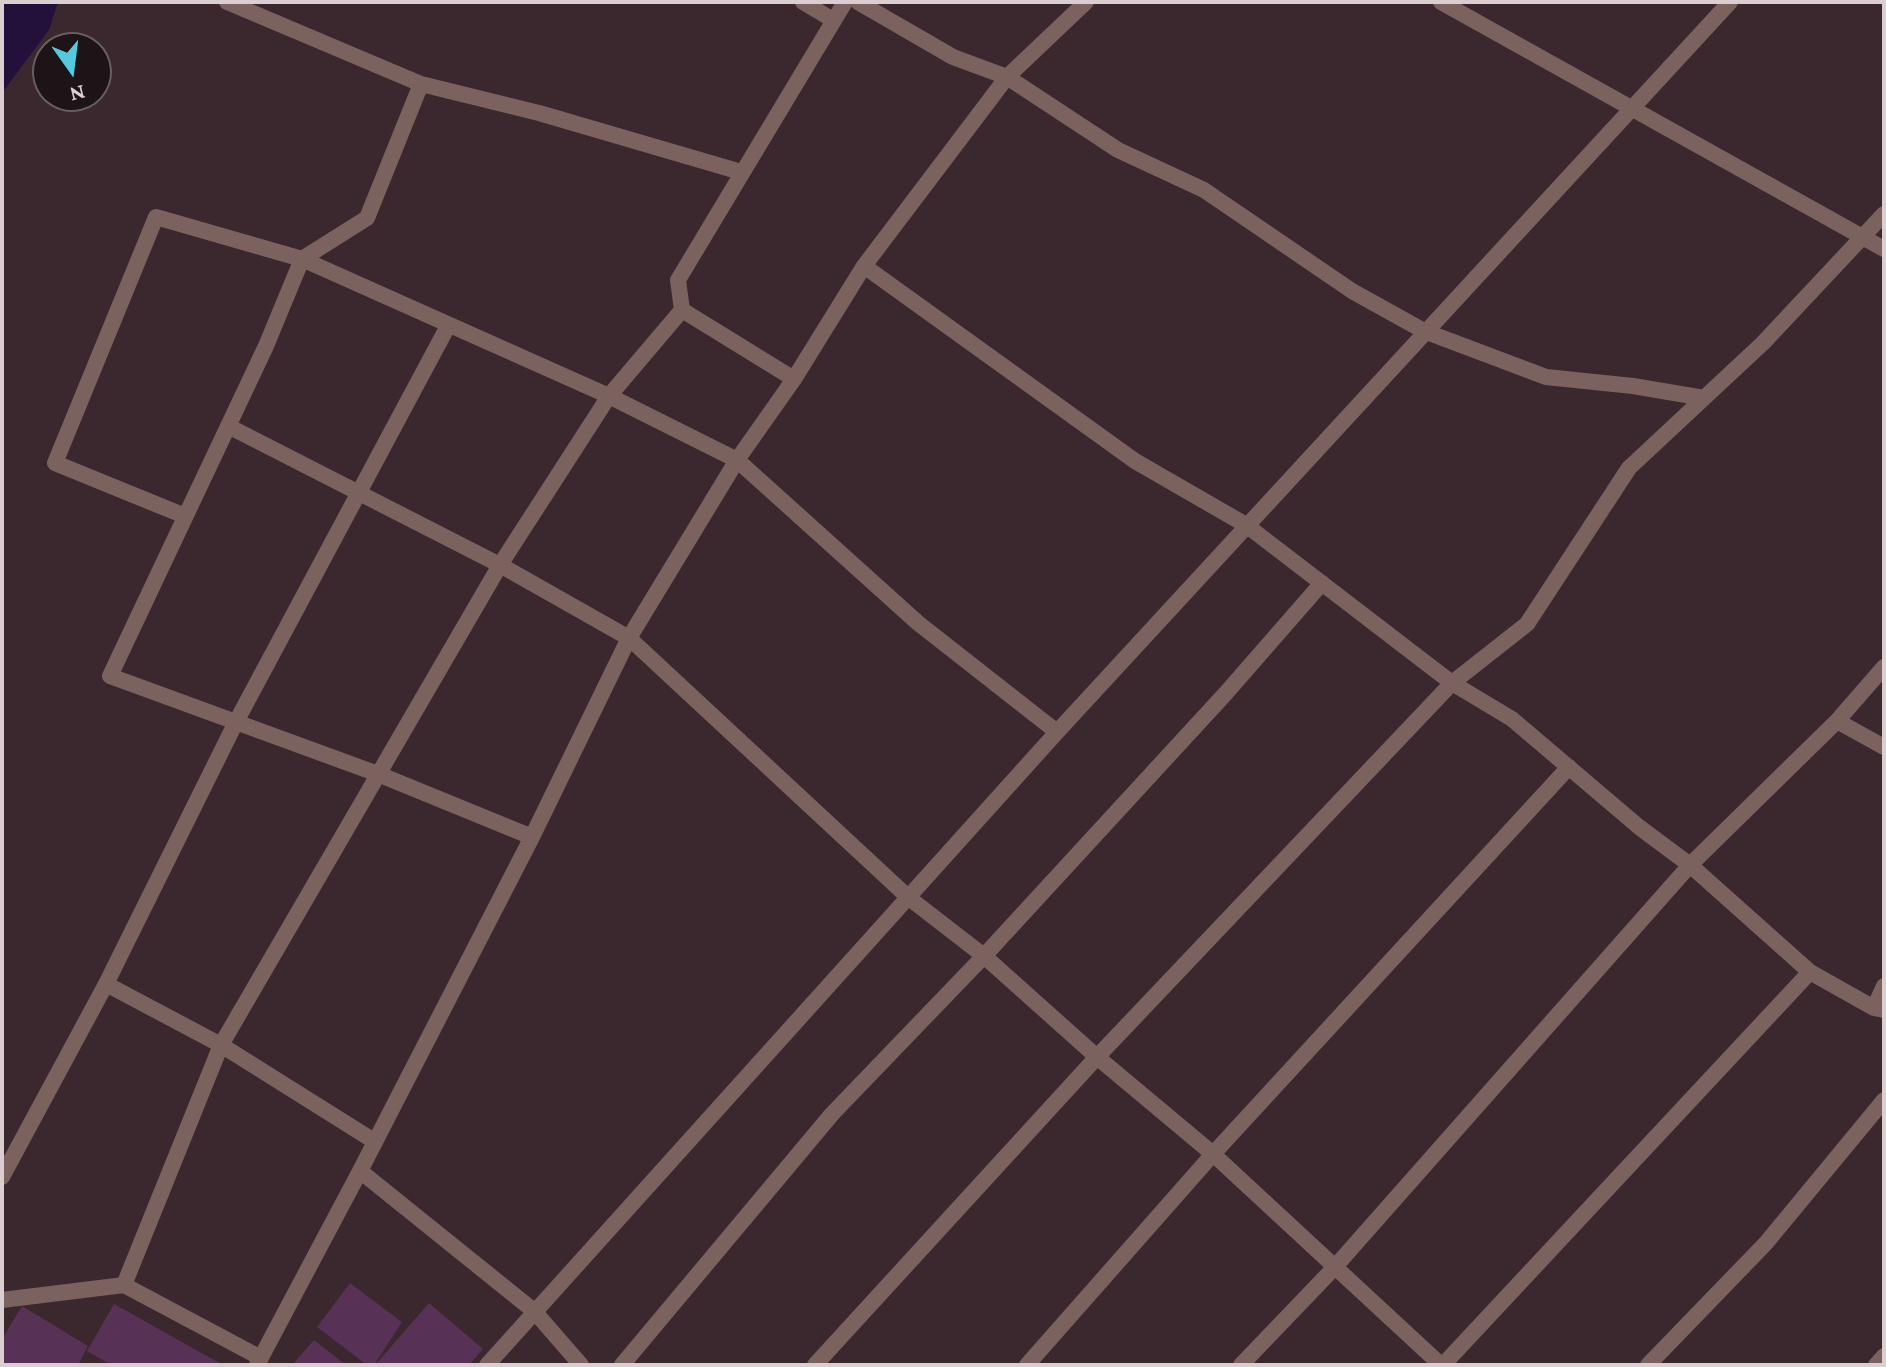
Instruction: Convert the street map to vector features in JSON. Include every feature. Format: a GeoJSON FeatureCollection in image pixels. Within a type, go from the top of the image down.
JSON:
{"type":"FeatureCollection","features":[{"type":"Feature","properties":{"kind":"street"},"geometry":{"type":"LineString","coordinates":[[227,2],[421,84],[539,113],[741,172]]}},
{"type":"Feature","properties":{"kind":"street"},"geometry":{"type":"LineString","coordinates":[[803,2],[833,20]]}},
{"type":"Feature","properties":{"kind":"street"},"geometry":{"type":"LineString","coordinates":[[124,1285],[221,1045],[500,565],[609,396],[682,310],[678,280],[845,2]]}},
{"type":"Feature","properties":{"kind":"street"},"geometry":{"type":"LineString","coordinates":[[858,2],[953,57],[1007,77],[1118,150],[1204,190],[1352,291],[1424,331],[1546,377],[1633,386],[1704,398]]}},
{"type":"Feature","properties":{"kind":"street"},"geometry":{"type":"LineString","coordinates":[[2,1300],[124,1285],[259,1362],[532,837],[629,638],[737,460],[794,379],[864,266],[1007,77],[1086,2]]}},
{"type":"Feature","properties":{"kind":"street"},"geometry":{"type":"LineString","coordinates":[[1441,2],[1884,249]]}},
{"type":"Feature","properties":{"kind":"street"},"geometry":{"type":"LineString","coordinates":[[487,1365],[1057,732],[1633,108],[1722,5]]}},
{"type":"Feature","properties":{"kind":"street"},"geometry":{"type":"LineString","coordinates":[[421,84],[367,218],[302,259],[266,346],[110,676],[378,774],[532,837]]}},
{"type":"Feature","properties":{"kind":"street"},"geometry":{"type":"LineString","coordinates":[[815,1365],[1097,1057],[1452,683],[1527,624],[1629,468],[1763,343],[1884,214]]}},
{"type":"Feature","properties":{"kind":"street"},"geometry":{"type":"LineString","coordinates":[[185,516],[55,463],[156,217],[302,259],[609,396],[737,460],[918,623],[1057,732]]}},
{"type":"Feature","properties":{"kind":"street"},"geometry":{"type":"LineString","coordinates":[[864,266],[1135,461],[1246,525],[1452,683],[1512,719],[1639,827],[1690,865],[1810,972],[1879,1009],[1884,986]]}},
{"type":"Feature","properties":{"kind":"street"},"geometry":{"type":"LineString","coordinates":[[682,310],[794,379]]}},
{"type":"Feature","properties":{"kind":"street"},"geometry":{"type":"LineString","coordinates":[[2,1177],[106,984],[236,722],[448,326]]}},
{"type":"Feature","properties":{"kind":"street"},"geometry":{"type":"LineString","coordinates":[[228,426],[500,565],[629,638],[909,898],[984,956],[1097,1057],[1213,1154],[1442,1365],[1810,972]]}},
{"type":"Feature","properties":{"kind":"street"},"geometry":{"type":"LineString","coordinates":[[622,1365],[832,1114],[984,956],[1226,693],[1322,583]]}},
{"type":"Feature","properties":{"kind":"street"},"geometry":{"type":"LineString","coordinates":[[1241,1365],[1334,1268],[1690,865],[1837,721],[1884,667]]}},
{"type":"Feature","properties":{"kind":"street"},"geometry":{"type":"LineString","coordinates":[[1837,721],[1884,747]]}},
{"type":"Feature","properties":{"kind":"street"},"geometry":{"type":"LineString","coordinates":[[1027,1365],[1213,1154],[1569,767]]}},
{"type":"Feature","properties":{"kind":"street"},"geometry":{"type":"LineString","coordinates":[[106,984],[221,1045],[374,1141]]}},
{"type":"Feature","properties":{"kind":"street"},"geometry":{"type":"LineString","coordinates":[[1648,1365],[1766,1243],[1884,1100]]}},
{"type":"Feature","properties":{"kind":"street"},"geometry":{"type":"LineString","coordinates":[[360,1171],[534,1311],[581,1365]]}},
{"type":"Feature","properties":{"kind":"street"},"geometry":{"type":"LineString","coordinates":[[1876,1365],[1884,1356]]}},
{"type":"Feature","properties":{"kind":"shaded area"},"geometry":{"type":"Polygon","coordinates":[[[2,2],[58,2],[49,30],[32,32],[32,53],[2,93],[2,2]]]}},
{"type":"Feature","properties":{"kind":"building"},"geometry":{"type":"Polygon","coordinates":[[[350,1283],[402,1322],[374,1365],[367,1365],[317,1327],[350,1283]]]}},
{"type":"Feature","properties":{"kind":"building"},"geometry":{"type":"Polygon","coordinates":[[[429,1303],[483,1349],[469,1365],[375,1365],[429,1303]]]}},
{"type":"Feature","properties":{"kind":"building"},"geometry":{"type":"Polygon","coordinates":[[[114,1304],[223,1365],[111,1365],[87,1351],[114,1304]]]}},
{"type":"Feature","properties":{"kind":"building"},"geometry":{"type":"Polygon","coordinates":[[[22,1306],[88,1346],[78,1365],[2,1365],[2,1339],[22,1306]]]}},
{"type":"Feature","properties":{"kind":"building"},"geometry":{"type":"Polygon","coordinates":[[[314,1340],[346,1365],[292,1365],[314,1340]]]}}]}
